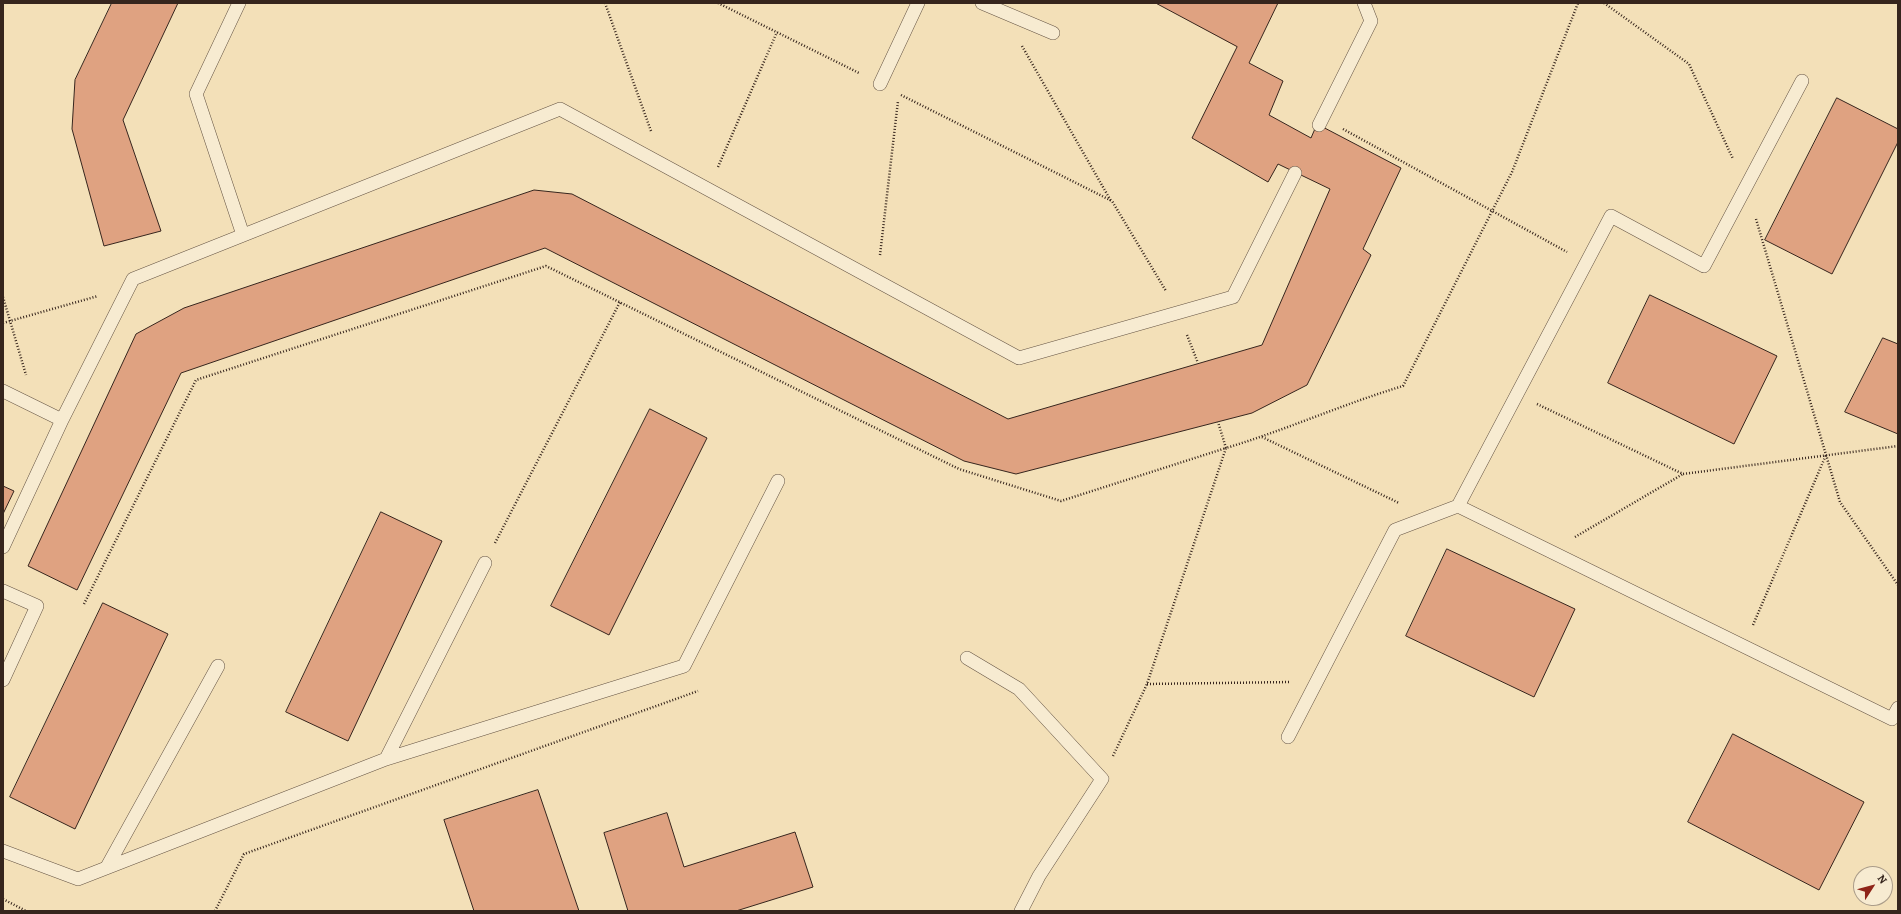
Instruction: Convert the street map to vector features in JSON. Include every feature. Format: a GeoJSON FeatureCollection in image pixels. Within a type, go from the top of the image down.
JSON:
{"type":"FeatureCollection","features":[{"type":"Feature","properties":{"kind":"lane"},"geometry":{"type":"LineString","coordinates":[[239,3],[196,94],[243,235]]}},
{"type":"Feature","properties":{"kind":"lane"},"geometry":{"type":"LineString","coordinates":[[880,84],[918,3]]}},
{"type":"Feature","properties":{"kind":"lane"},"geometry":{"type":"LineString","coordinates":[[982,3],[1053,33]]}},
{"type":"Feature","properties":{"kind":"lane"},"geometry":{"type":"LineString","coordinates":[[1321,121],[1371,21],[1364,3]]}},
{"type":"Feature","properties":{"kind":"lane"},"geometry":{"type":"LineString","coordinates":[[1288,737],[1395,530],[1458,506],[1611,216],[1704,266],[1802,81]]}},
{"type":"Feature","properties":{"kind":"lane"},"geometry":{"type":"LineString","coordinates":[[3,547],[62,420],[133,279],[560,109],[1018,358],[1233,297],[1295,173]]}},
{"type":"Feature","properties":{"kind":"lane"},"geometry":{"type":"LineString","coordinates":[[3,391],[62,420]]}},
{"type":"Feature","properties":{"kind":"lane"},"geometry":{"type":"LineString","coordinates":[[3,851],[78,878],[386,759],[684,666],[778,481]]}},
{"type":"Feature","properties":{"kind":"lane"},"geometry":{"type":"LineString","coordinates":[[1458,506],[1744,646],[1896,716]]}},
{"type":"Feature","properties":{"kind":"lane"},"geometry":{"type":"LineString","coordinates":[[386,759],[485,562]]}},
{"type":"Feature","properties":{"kind":"lane"},"geometry":{"type":"LineString","coordinates":[[3,591],[37,606],[3,680]]}},
{"type":"Feature","properties":{"kind":"lane"},"geometry":{"type":"LineString","coordinates":[[967,658],[1019,689],[1102,778],[1039,876],[1021,911]]}},
{"type":"Feature","properties":{"kind":"lane"},"geometry":{"type":"LineString","coordinates":[[107,867],[218,666]]}},
{"type":"Feature","properties":{"kind":"path"},"geometry":{"type":"LineString","coordinates":[[605,3],[663,165]]}},
{"type":"Feature","properties":{"kind":"path"},"geometry":{"type":"LineString","coordinates":[[718,3],[880,84]]}},
{"type":"Feature","properties":{"kind":"path"},"geometry":{"type":"LineString","coordinates":[[84,604],[196,380],[546,266],[959,469],[1061,501],[1262,437],[1362,399],[1404,386],[1512,172],[1578,3]]}},
{"type":"Feature","properties":{"kind":"path"},"geometry":{"type":"LineString","coordinates":[[1604,3],[1689,64],[1746,186],[1840,502],[1898,585]]}},
{"type":"Feature","properties":{"kind":"path"},"geometry":{"type":"LineString","coordinates":[[1002,12],[1178,313],[1198,363]]}},
{"type":"Feature","properties":{"kind":"path"},"geometry":{"type":"LineString","coordinates":[[708,190],[777,32]]}},
{"type":"Feature","properties":{"kind":"path"},"geometry":{"type":"LineString","coordinates":[[877,281],[898,94],[1112,201]]}},
{"type":"Feature","properties":{"kind":"path"},"geometry":{"type":"LineString","coordinates":[[1321,121],[1492,211],[1586,263]]}},
{"type":"Feature","properties":{"kind":"path"},"geometry":{"type":"LineString","coordinates":[[3,323],[129,287]]}},
{"type":"Feature","properties":{"kind":"path"},"geometry":{"type":"LineString","coordinates":[[3,297],[35,407]]}},
{"type":"Feature","properties":{"kind":"path"},"geometry":{"type":"LineString","coordinates":[[485,562],[620,302]]}},
{"type":"Feature","properties":{"kind":"path"},"geometry":{"type":"LineString","coordinates":[[1517,394],[1683,474]]}},
{"type":"Feature","properties":{"kind":"path"},"geometry":{"type":"LineString","coordinates":[[1102,778],[1147,684],[1226,448],[1218,422]]}},
{"type":"Feature","properties":{"kind":"path"},"geometry":{"type":"LineString","coordinates":[[1262,437],[1428,518]]}},
{"type":"Feature","properties":{"kind":"path"},"geometry":{"type":"LineString","coordinates":[[1551,552],[1683,474],[1826,454],[1898,446]]}},
{"type":"Feature","properties":{"kind":"path"},"geometry":{"type":"LineString","coordinates":[[1744,646],[1826,454]]}},
{"type":"Feature","properties":{"kind":"path"},"geometry":{"type":"LineString","coordinates":[[1147,684],[1316,682]]}},
{"type":"Feature","properties":{"kind":"path"},"geometry":{"type":"LineString","coordinates":[[215,911],[244,854],[698,692]]}},
{"type":"Feature","properties":{"kind":"path"},"geometry":{"type":"LineString","coordinates":[[3,899],[26,911]]}},
{"type":"Feature","properties":{"kind":"building"},"geometry":{"type":"Polygon","coordinates":[[[112,3],[178,3],[123,120],[161,231],[104,246],[72,129],[75,80],[112,3]]]}},
{"type":"Feature","properties":{"kind":"building"},"geometry":{"type":"Polygon","coordinates":[[[1156,3],[1278,3],[1249,63],[1283,81],[1269,115],[1311,138],[1317,124],[1401,168],[1363,249],[1371,255],[1307,385],[1252,413],[1016,474],[964,461],[545,248],[181,373],[77,590],[28,566],[136,334],[184,308],[534,190],[572,194],[1008,419],[1262,345],[1330,189],[1278,164],[1268,182],[1192,138],[1237,47],[1156,3]]]}},
{"type":"Feature","properties":{"kind":"building"},"geometry":{"type":"Polygon","coordinates":[[[1837,98],[1898,129],[1898,142],[1832,274],[1765,240],[1837,98]]]}},
{"type":"Feature","properties":{"kind":"building"},"geometry":{"type":"Polygon","coordinates":[[[1650,295],[1777,356],[1734,444],[1608,383],[1650,295]]]}},
{"type":"Feature","properties":{"kind":"building"},"geometry":{"type":"Polygon","coordinates":[[[1883,338],[1898,344],[1898,434],[1845,412],[1883,338]]]}},
{"type":"Feature","properties":{"kind":"building"},"geometry":{"type":"Polygon","coordinates":[[[650,409],[707,438],[609,635],[551,606],[650,409]]]}},
{"type":"Feature","properties":{"kind":"building"},"geometry":{"type":"Polygon","coordinates":[[[3,486],[14,491],[3,514],[3,486]]]}},
{"type":"Feature","properties":{"kind":"building"},"geometry":{"type":"Polygon","coordinates":[[[381,512],[442,541],[348,741],[286,712],[381,512]]]}},
{"type":"Feature","properties":{"kind":"building"},"geometry":{"type":"Polygon","coordinates":[[[1447,549],[1575,609],[1534,697],[1406,636],[1447,549]]]}},
{"type":"Feature","properties":{"kind":"building"},"geometry":{"type":"Polygon","coordinates":[[[103,603],[168,634],[75,829],[10,797],[103,603]]]}},
{"type":"Feature","properties":{"kind":"building"},"geometry":{"type":"Polygon","coordinates":[[[1733,734],[1864,802],[1819,890],[1688,822],[1733,734]]]}},
{"type":"Feature","properties":{"kind":"building"},"geometry":{"type":"Polygon","coordinates":[[[538,790],[579,911],[474,911],[444,820],[538,790]]]}},
{"type":"Feature","properties":{"kind":"building"},"geometry":{"type":"Polygon","coordinates":[[[667,813],[684,867],[795,832],[813,887],[736,911],[628,911],[604,833],[667,813]]]}}]}
